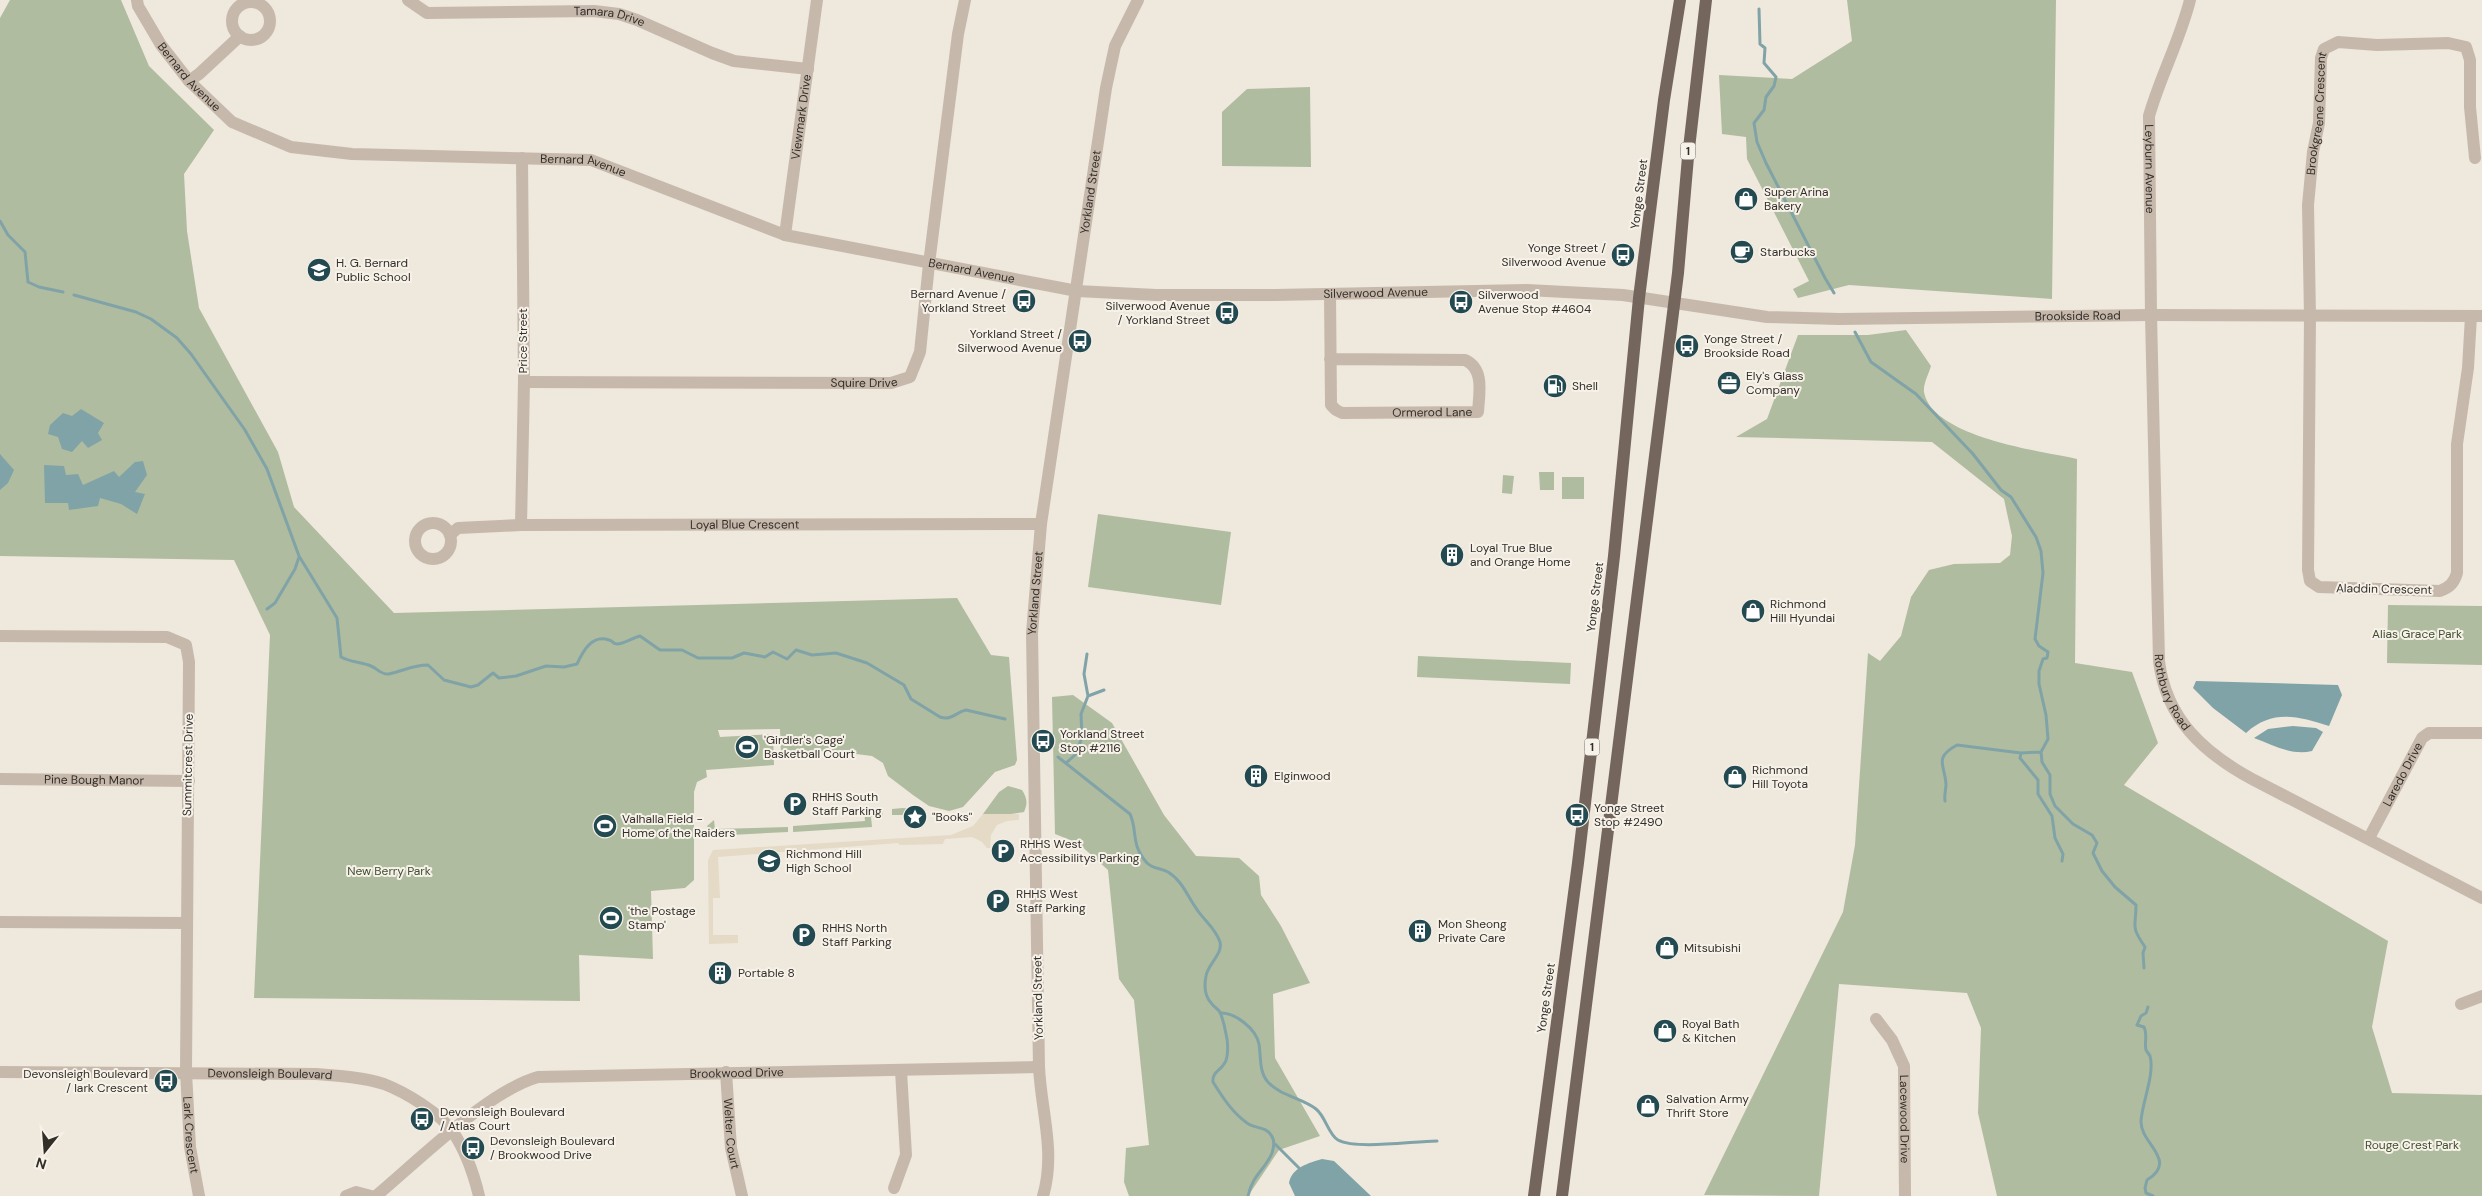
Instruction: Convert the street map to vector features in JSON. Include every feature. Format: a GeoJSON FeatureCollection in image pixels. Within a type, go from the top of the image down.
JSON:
{"type":"FeatureCollection","features":[{"type":"Feature","properties":{"kind":"main road","name":"Yonge Street"},"geometry":{"type":"LineString","coordinates":[[1534,1196],[1578,863],[1614,556],[1639,298],[1664,100],[1680,0]]}},
{"type":"Feature","properties":{"kind":"main road","name":"1"},"geometry":{"type":"LineString","coordinates":[[1562,1196],[1582,1049],[1674,302],[1706,0]]}},
{"type":"Feature","properties":{"kind":"street","name":"Bernard Avenue"},"geometry":{"type":"LineString","coordinates":[[137,0],[138,6],[161,45],[189,81],[232,122],[291,147],[352,154],[591,160],[785,235],[1077,291]]}},
{"type":"Feature","properties":{"kind":"street","name":"Tamara Drive"},"geometry":{"type":"LineString","coordinates":[[408,0],[427,13],[594,11],[619,14],[734,60],[808,69]]}},
{"type":"Feature","properties":{"kind":"street","name":"Viewmark Drive"},"geometry":{"type":"LineString","coordinates":[[785,235],[817,0]]}},
{"type":"Feature","properties":{"kind":"street","name":"Squire Drive"},"geometry":{"type":"LineString","coordinates":[[524,382],[877,383],[904,380],[910,377],[920,352],[929,264],[958,34],[965,0]]}},
{"type":"Feature","properties":{"kind":"street","name":"Yorkland Street"},"geometry":{"type":"LineString","coordinates":[[1044,1196],[1050,1155],[1040,1089],[1039,1067],[1032,633],[1042,524],[1106,88],[1115,46],[1138,0]]}},
{"type":"Feature","properties":{"kind":"street","name":"Leyburn Avenue"},"geometry":{"type":"LineString","coordinates":[[2151,315],[2149,116],[2190,0]]}},
{"type":"Feature","properties":{"kind":"street"},"geometry":{"type":"LineString","coordinates":[[189,81],[240,36]]}},
{"type":"Feature","properties":{"kind":"street","name":"Brookgreene Crescent"},"geometry":{"type":"LineString","coordinates":[[2310,316],[2308,205],[2313,152],[2319,123],[2321,58],[2324,49],[2338,42],[2377,45],[2448,42],[2466,46],[2470,60],[2470,107],[2474,158]]}},
{"type":"Feature","properties":{"kind":"street","name":"Price Street"},"geometry":{"type":"LineString","coordinates":[[521,525],[524,382],[522,158]]}},
{"type":"Feature","properties":{"kind":"street","name":"Silverwood Avenue"},"geometry":{"type":"LineString","coordinates":[[1077,291],[1156,295],[1330,294],[1487,289],[1639,298],[1674,302]]}},
{"type":"Feature","properties":{"kind":"street","name":"Ormerod Lane"},"geometry":{"type":"LineString","coordinates":[[1330,294],[1330,359],[1331,405],[1339,412],[1478,412],[1478,371],[1476,367],[1465,360],[1330,359]]}},
{"type":"Feature","properties":{"kind":"street","name":"Brookside Road"},"geometry":{"type":"LineString","coordinates":[[1674,302],[1767,317],[1829,319],[2151,315],[2477,316]]}},
{"type":"Feature","properties":{"kind":"street","name":"Rothbury Road"},"geometry":{"type":"LineString","coordinates":[[2151,315],[2159,661],[2168,694],[2190,732],[2216,758],[2252,779],[2482,898]]}},
{"type":"Feature","properties":{"kind":"street","name":"Aladdin Crescent"},"geometry":{"type":"LineString","coordinates":[[2310,316],[2308,570],[2310,581],[2319,587],[2440,591],[2449,588],[2457,573],[2457,444],[2477,316]]}},
{"type":"Feature","properties":{"kind":"street","name":"Loyal Blue Crescent"},"geometry":{"type":"LineString","coordinates":[[450,534],[458,528],[521,525],[1042,524]]}},
{"type":"Feature","properties":{"kind":"street","name":"Summitcrest Drive"},"geometry":{"type":"LineString","coordinates":[[0,636],[167,637],[186,645],[189,662],[186,1072]]}},
{"type":"Feature","properties":{"kind":"street","name":"Laredo Drive"},"geometry":{"type":"LineString","coordinates":[[2369,838],[2422,738],[2429,733],[2482,733]]}},
{"type":"Feature","properties":{"kind":"street","name":"Pine Bough Manor"},"geometry":{"type":"LineString","coordinates":[[0,779],[189,781]]}},
{"type":"Feature","properties":{"kind":"street"},"geometry":{"type":"LineString","coordinates":[[0,922],[186,923]]}},
{"type":"Feature","properties":{"kind":"street"},"geometry":{"type":"LineString","coordinates":[[2461,1004],[2482,996]]}},
{"type":"Feature","properties":{"kind":"street","name":"Lacewood Drive"},"geometry":{"type":"LineString","coordinates":[[1876,1019],[1892,1040],[1904,1066],[1905,1196]]}},
{"type":"Feature","properties":{"kind":"street","name":"Brookwood Drive"},"geometry":{"type":"LineString","coordinates":[[376,1196],[452,1131],[508,1090],[521,1082],[538,1077],[1039,1067]]}},
{"type":"Feature","properties":{"kind":"street"},"geometry":{"type":"LineString","coordinates":[[894,1188],[906,1155],[901,1071]]}},
{"type":"Feature","properties":{"kind":"street","name":"Devonsleigh Boulevard"},"geometry":{"type":"LineString","coordinates":[[0,1072],[315,1074],[351,1077],[382,1084],[404,1093],[452,1131],[465,1156],[479,1196]]}},
{"type":"Feature","properties":{"kind":"street","name":"Lark Crescent"},"geometry":{"type":"LineString","coordinates":[[186,1072],[190,1147],[199,1196]]}},
{"type":"Feature","properties":{"kind":"street","name":"Welter Court"},"geometry":{"type":"LineString","coordinates":[[726,1072],[731,1148],[742,1196]]}},
{"type":"Feature","properties":{"kind":"street"},"geometry":{"type":"LineString","coordinates":[[346,1196],[356,1192],[371,1196]]}},
{"type":"Feature","properties":{"kind":"green space","name":"New Berry Park"},"geometry":{"type":"Polygon","coordinates":[[[10,0],[121,0],[149,66],[214,130],[184,174],[187,231],[199,308],[278,452],[294,507],[394,613],[957,598],[991,655],[1009,657],[1017,760],[1015,765],[995,772],[963,807],[949,811],[929,806],[913,795],[888,776],[883,763],[872,756],[856,754],[852,750],[781,753],[780,729],[718,730],[720,737],[773,734],[774,765],[706,770],[707,777],[697,782],[694,792],[694,880],[685,888],[651,891],[653,959],[579,955],[580,1001],[254,998],[270,635],[234,560],[0,556],[0,18],[10,0]]]}},
{"type":"Feature","properties":{"kind":"green space"},"geometry":{"type":"Polygon","coordinates":[[[1847,0],[2056,0],[2052,299],[1849,285],[1798,298],[1793,289],[1809,281],[1747,159],[1746,137],[1722,134],[1719,75],[1792,79],[1852,41],[1847,0]]]}},
{"type":"Feature","properties":{"kind":"green space"},"geometry":{"type":"Polygon","coordinates":[[[1310,87],[1311,167],[1222,166],[1222,112],[1247,89],[1310,87]]]}},
{"type":"Feature","properties":{"kind":"green space","name":"Rouge Crest Park"},"geometry":{"type":"Polygon","coordinates":[[[1906,330],[1931,366],[1925,382],[1924,392],[1931,407],[1946,420],[1966,431],[1990,439],[2077,459],[2075,663],[2132,672],[2158,743],[2124,785],[2388,941],[2372,1027],[2392,1093],[2482,1095],[2482,1196],[1997,1196],[1978,1113],[1981,1028],[1967,993],[1839,984],[1819,1196],[1704,1195],[1843,912],[1855,845],[1868,653],[1880,661],[1901,636],[1911,597],[1929,570],[1954,564],[2000,563],[2010,555],[2012,536],[2004,499],[1932,442],[1736,437],[1767,419],[1798,335],[1868,335],[1906,330]]]}},
{"type":"Feature","properties":{"kind":"green space"},"geometry":{"type":"Polygon","coordinates":[[[1539,472],[1554,472],[1554,490],[1540,490],[1539,472]]]}},
{"type":"Feature","properties":{"kind":"green space"},"geometry":{"type":"Polygon","coordinates":[[[1503,475],[1514,476],[1512,494],[1502,493],[1503,475]]]}},
{"type":"Feature","properties":{"kind":"green space"},"geometry":{"type":"Polygon","coordinates":[[[1562,477],[1584,477],[1584,499],[1562,499],[1562,477]]]}},
{"type":"Feature","properties":{"kind":"green space"},"geometry":{"type":"Polygon","coordinates":[[[1098,514],[1231,532],[1221,605],[1088,587],[1098,514]]]}},
{"type":"Feature","properties":{"kind":"green space","name":"Alias Grace Park"},"geometry":{"type":"Polygon","coordinates":[[[2388,605],[2482,606],[2482,665],[2387,663],[2388,605]]]}},
{"type":"Feature","properties":{"kind":"green space"},"geometry":{"type":"Polygon","coordinates":[[[1418,656],[1571,663],[1570,684],[1417,677],[1418,656]]]}},
{"type":"Feature","properties":{"kind":"green space"},"geometry":{"type":"Polygon","coordinates":[[[1073,695],[1112,723],[1164,815],[1196,856],[1239,858],[1259,876],[1261,895],[1281,926],[1310,983],[1273,994],[1275,1058],[1320,1136],[1279,1150],[1248,1196],[1129,1196],[1124,1182],[1126,1148],[1149,1145],[1134,1000],[1119,979],[1108,870],[1078,843],[1055,834],[1052,697],[1073,695]]]}},
{"type":"Feature","properties":{"kind":"green space"},"geometry":{"type":"Polygon","coordinates":[[[1008,786],[1022,790],[1026,801],[1024,812],[997,816],[983,814],[999,792],[1008,786]]]}},
{"type":"Feature","properties":{"kind":"green space"},"geometry":{"type":"Polygon","coordinates":[[[892,809],[911,809],[923,818],[922,823],[905,825],[905,815],[892,815],[892,809]]]}},
{"type":"Feature","properties":{"kind":"green space"},"geometry":{"type":"Polygon","coordinates":[[[882,810],[883,817],[871,817],[872,827],[793,832],[793,826],[865,821],[864,811],[882,810]]]}},
{"type":"Feature","properties":{"kind":"green space"},"geometry":{"type":"Polygon","coordinates":[[[714,820],[715,829],[788,827],[788,832],[712,836],[707,826],[714,820]]]}},
{"type":"Feature","properties":{"kind":"shaded area"},"geometry":{"type":"Polygon","coordinates":[[[983,814],[1019,814],[1019,820],[1007,821],[997,825],[991,835],[990,848],[987,848],[982,842],[972,837],[945,839],[943,844],[900,845],[898,843],[718,857],[720,898],[713,898],[713,935],[738,935],[738,943],[709,944],[708,860],[713,850],[951,835],[973,826],[983,814]]]}},
{"type":"Feature","properties":{"kind":"water"},"geometry":{"type":"Polygon","coordinates":[[[81,409],[104,423],[98,433],[102,440],[88,448],[82,441],[72,452],[62,449],[58,437],[48,434],[50,425],[63,413],[72,416],[81,409]]]}},
{"type":"Feature","properties":{"kind":"water"},"geometry":{"type":"Polygon","coordinates":[[[0,454],[14,470],[8,483],[0,490],[0,454]]]}},
{"type":"Feature","properties":{"kind":"water"},"geometry":{"type":"Polygon","coordinates":[[[143,461],[147,475],[135,492],[145,494],[137,514],[121,504],[100,498],[98,506],[69,510],[68,503],[45,503],[44,465],[64,466],[66,475],[78,474],[83,485],[114,471],[119,477],[135,462],[143,461]]]}},
{"type":"Feature","properties":{"kind":"water"},"geometry":{"type":"Polygon","coordinates":[[[2196,681],[2338,685],[2342,695],[2329,726],[2296,717],[2286,717],[2266,720],[2246,733],[2213,708],[2193,688],[2196,681]]]}},
{"type":"Feature","properties":{"kind":"water"},"geometry":{"type":"Polygon","coordinates":[[[2293,726],[2316,728],[2323,732],[2312,751],[2290,751],[2254,738],[2268,729],[2293,726]]]}},
{"type":"Feature","properties":{"kind":"water"},"geometry":{"type":"Polygon","coordinates":[[[1322,1159],[1334,1161],[1371,1196],[1295,1196],[1289,1183],[1294,1173],[1302,1166],[1322,1159]]]}},
{"type":"Feature","properties":{"kind":"waterway"},"geometry":{"type":"LineString","coordinates":[[1759,9],[1760,44],[1765,48],[1764,63],[1776,77],[1774,86],[1766,97],[1764,110],[1754,123],[1757,142],[1766,163],[1834,293]]}},
{"type":"Feature","properties":{"kind":"waterway"},"geometry":{"type":"LineString","coordinates":[[0,221],[8,235],[25,252],[28,282],[39,287],[63,292]]}},
{"type":"Feature","properties":{"kind":"waterway"},"geometry":{"type":"LineString","coordinates":[[74,295],[136,312],[151,319],[177,338],[191,354],[245,430],[267,469],[299,556],[337,618],[341,657],[344,659],[371,666],[386,674],[428,665],[444,680],[471,687],[478,685],[493,673],[499,678],[516,676],[546,666],[564,667],[577,664],[589,645],[598,639],[609,640],[617,644],[640,636],[660,650],[682,650],[698,658],[732,658],[744,653],[765,657],[773,652],[787,659],[796,650],[812,655],[836,653],[867,663],[904,685],[911,699],[940,717],[948,718],[966,710],[1005,719]]}},
{"type":"Feature","properties":{"kind":"waterway"},"geometry":{"type":"LineString","coordinates":[[1855,332],[1871,362],[1916,394],[1973,454],[2001,490],[2011,497],[2036,537],[2041,551],[2043,573],[2035,639],[2039,646],[2048,652],[2047,658],[2043,659],[2039,671],[2039,684],[2046,715],[2048,739],[2041,752],[2042,762],[2050,775],[2050,794],[2055,806],[2073,824],[2092,835],[2097,843],[2093,853],[2102,871],[2115,887],[2136,905],[2135,926],[2137,934],[2145,947],[2143,953],[2144,968]]}},
{"type":"Feature","properties":{"kind":"waterway"},"geometry":{"type":"LineString","coordinates":[[267,609],[275,603],[295,569],[299,557]]}},
{"type":"Feature","properties":{"kind":"waterway"},"geometry":{"type":"LineString","coordinates":[[1066,763],[1076,754],[1082,737],[1081,714],[1088,696],[1084,674],[1087,654]]}},
{"type":"Feature","properties":{"kind":"waterway"},"geometry":{"type":"LineString","coordinates":[[1088,696],[1104,690]]}},
{"type":"Feature","properties":{"kind":"waterway"},"geometry":{"type":"LineString","coordinates":[[1945,801],[1946,784],[1942,762],[1945,754],[1957,745],[2021,753],[2041,752]]}},
{"type":"Feature","properties":{"kind":"waterway"},"geometry":{"type":"LineString","coordinates":[[2021,753],[2020,758],[2038,780],[2038,794],[2052,816],[2055,838],[2063,854],[2062,861]]}},
{"type":"Feature","properties":{"kind":"waterway"},"geometry":{"type":"LineString","coordinates":[[1058,757],[1130,814],[1138,850],[1147,863],[1168,872],[1178,880],[1218,937],[1220,942],[1219,951],[1207,972],[1205,987],[1207,998],[1221,1014],[1228,1049],[1226,1061],[1215,1074],[1213,1082],[1224,1099],[1242,1119],[1250,1125],[1269,1132],[1274,1141],[1272,1153],[1253,1182],[1248,1196]]}},
{"type":"Feature","properties":{"kind":"waterway"},"geometry":{"type":"LineString","coordinates":[[2148,1007],[2137,1025],[2144,1027],[2146,1050],[2150,1056],[2151,1063],[2150,1080],[2141,1121],[2142,1129],[2159,1159],[2156,1173],[2147,1180],[2145,1188],[2146,1193],[2153,1196]]}},
{"type":"Feature","properties":{"kind":"waterway"},"geometry":{"type":"LineString","coordinates":[[1220,1013],[1226,1013],[1238,1018],[1254,1033],[1259,1044],[1261,1068],[1267,1081],[1278,1090],[1316,1109],[1338,1140],[1347,1143],[1371,1145],[1437,1141]]}},
{"type":"Feature","properties":{"kind":"waterway"},"geometry":{"type":"LineString","coordinates":[[1275,1144],[1299,1168]]}},
{"type":"Feature","properties":{"kind":"place","name":"Super Arina Bakery"},"geometry":{"type":"Point","coordinates":[1746,199]}},
{"type":"Feature","properties":{"kind":"place","name":"Starbucks"},"geometry":{"type":"Point","coordinates":[1742,252]}},
{"type":"Feature","properties":{"kind":"place","name":"Yonge Street / Silverwood Avenue"},"geometry":{"type":"Point","coordinates":[1623,255]}},
{"type":"Feature","properties":{"kind":"place","name":"H. G. Bernard Public School"},"geometry":{"type":"Point","coordinates":[319,270]}},
{"type":"Feature","properties":{"kind":"place","name":"Bernard Avenue / Yorkland Street"},"geometry":{"type":"Point","coordinates":[1024,301]}},
{"type":"Feature","properties":{"kind":"place","name":"Silverwood Avenue Stop #4604"},"geometry":{"type":"Point","coordinates":[1461,302]}},
{"type":"Feature","properties":{"kind":"place","name":"Silverwood Avenue / Yorkland Street"},"geometry":{"type":"Point","coordinates":[1227,313]}},
{"type":"Feature","properties":{"kind":"place","name":"Yorkland Street / Silverwood Avenue"},"geometry":{"type":"Point","coordinates":[1080,341]}},
{"type":"Feature","properties":{"kind":"place","name":"Yonge Street / Brookside Road"},"geometry":{"type":"Point","coordinates":[1687,346]}},
{"type":"Feature","properties":{"kind":"place","name":"Ely's Glass Company"},"geometry":{"type":"Point","coordinates":[1729,383]}},
{"type":"Feature","properties":{"kind":"place","name":"Shell"},"geometry":{"type":"Point","coordinates":[1555,386]}},
{"type":"Feature","properties":{"kind":"place","name":"Loyal True Blue and Orange Home"},"geometry":{"type":"Point","coordinates":[1452,555]}},
{"type":"Feature","properties":{"kind":"place","name":"Richmond Hill Hyundai"},"geometry":{"type":"Point","coordinates":[1753,611]}},
{"type":"Feature","properties":{"kind":"place","name":"Yorkland Street Stop #2116"},"geometry":{"type":"Point","coordinates":[1043,741]}},
{"type":"Feature","properties":{"kind":"place","name":"'Girdler's Cage' Basketball Court"},"geometry":{"type":"Point","coordinates":[747,747]}},
{"type":"Feature","properties":{"kind":"place","name":"Elginwood"},"geometry":{"type":"Point","coordinates":[1256,776]}},
{"type":"Feature","properties":{"kind":"place","name":"Richmond Hill Toyota"},"geometry":{"type":"Point","coordinates":[1735,777]}},
{"type":"Feature","properties":{"kind":"place","name":"RHHS South Staff Parking"},"geometry":{"type":"Point","coordinates":[795,804]}},
{"type":"Feature","properties":{"kind":"place","name":"Yonge Street Stop #2490"},"geometry":{"type":"Point","coordinates":[1577,815]}},
{"type":"Feature","properties":{"kind":"place","name":"\"Books\""},"geometry":{"type":"Point","coordinates":[915,817]}},
{"type":"Feature","properties":{"kind":"place","name":"Valhalla Field - Home of the Raiders"},"geometry":{"type":"Point","coordinates":[605,826]}},
{"type":"Feature","properties":{"kind":"place","name":"RHHS West Accessibilitys Parking"},"geometry":{"type":"Point","coordinates":[1003,851]}},
{"type":"Feature","properties":{"kind":"place","name":"Richmond Hill High School"},"geometry":{"type":"Point","coordinates":[769,861]}},
{"type":"Feature","properties":{"kind":"place","name":"RHHS West Staff Parking"},"geometry":{"type":"Point","coordinates":[998,901]}},
{"type":"Feature","properties":{"kind":"place","name":"'the Postage Stamp'"},"geometry":{"type":"Point","coordinates":[611,918]}},
{"type":"Feature","properties":{"kind":"place","name":"Mon Sheong Private Care"},"geometry":{"type":"Point","coordinates":[1420,931]}},
{"type":"Feature","properties":{"kind":"place","name":"RHHS North Staff Parking"},"geometry":{"type":"Point","coordinates":[804,935]}},
{"type":"Feature","properties":{"kind":"place","name":"Mitsubishi"},"geometry":{"type":"Point","coordinates":[1667,948]}},
{"type":"Feature","properties":{"kind":"place","name":"Portable 8"},"geometry":{"type":"Point","coordinates":[720,973]}},
{"type":"Feature","properties":{"kind":"place","name":"Royal Bath & Kitchen"},"geometry":{"type":"Point","coordinates":[1665,1031]}},
{"type":"Feature","properties":{"kind":"place","name":"Devonsleigh Boulevard / lark Crescent"},"geometry":{"type":"Point","coordinates":[166,1081]}},
{"type":"Feature","properties":{"kind":"place","name":"Salvation Army Thrift Store"},"geometry":{"type":"Point","coordinates":[1648,1106]}},
{"type":"Feature","properties":{"kind":"place","name":"Devonsleigh Boulevard / Atlas Court"},"geometry":{"type":"Point","coordinates":[422,1119]}},
{"type":"Feature","properties":{"kind":"place","name":"Devonsleigh Boulevard / Brookwood Drive"},"geometry":{"type":"Point","coordinates":[473,1148]}}]}
